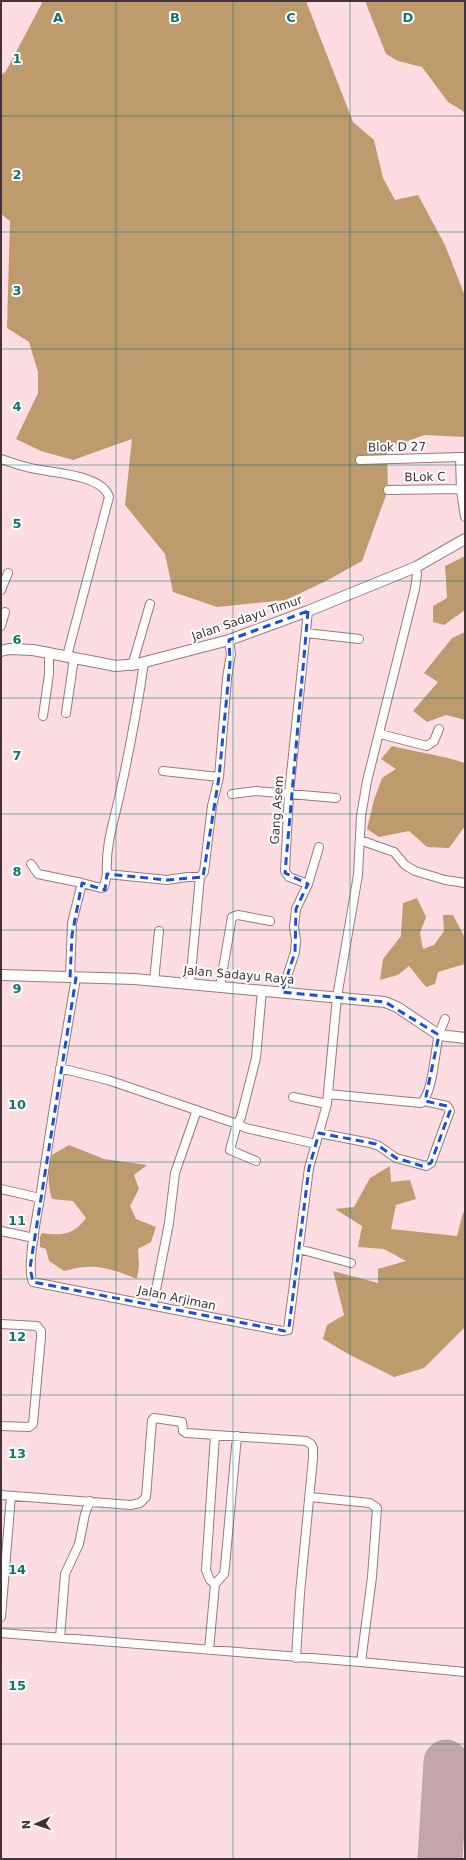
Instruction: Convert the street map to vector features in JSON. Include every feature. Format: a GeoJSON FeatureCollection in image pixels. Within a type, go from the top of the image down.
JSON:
{"type":"FeatureCollection","features":[{"type":"Feature","properties":{"kind":"street","name":"Blok D 27"},"geometry":{"type":"LineString","coordinates":[[360,460],[463,457]]}},
{"type":"Feature","properties":{"kind":"street"},"geometry":{"type":"LineString","coordinates":[[463,457],[461,488],[465,517]]}},
{"type":"Feature","properties":{"kind":"street"},"geometry":{"type":"LineString","coordinates":[[1,459],[28,468],[74,475],[100,485],[108,492],[109,496],[71,657],[66,713]]}},
{"type":"Feature","properties":{"kind":"street","name":"BLok C"},"geometry":{"type":"LineString","coordinates":[[388,490],[461,488]]}},
{"type":"Feature","properties":{"kind":"street","name":"Jalan Sadayu Timur"},"geometry":{"type":"LineString","coordinates":[[1,651],[22,649],[116,666],[132,666],[229,640],[308,611],[416,566],[465,539]]}},
{"type":"Feature","properties":{"kind":"street","name":"Jalan Arjiman"},"geometry":{"type":"LineString","coordinates":[[82,883],[72,923],[73,978],[34,1238],[30,1274],[33,1282],[153,1305],[230,1322],[285,1331],[289,1327],[309,1168],[327,1104],[337,997],[358,875],[361,816],[367,782],[415,589],[418,574],[416,566]]}},
{"type":"Feature","properties":{"kind":"street"},"geometry":{"type":"LineString","coordinates":[[1,590],[8,573]]}},
{"type":"Feature","properties":{"kind":"street"},"geometry":{"type":"LineString","coordinates":[[132,666],[150,604]]}},
{"type":"Feature","properties":{"kind":"street","name":"Gang Asem"},"geometry":{"type":"LineString","coordinates":[[308,611],[289,793],[285,872],[289,877],[308,884]]}},
{"type":"Feature","properties":{"kind":"street"},"geometry":{"type":"LineString","coordinates":[[1,626],[3,612],[13,616]]}},
{"type":"Feature","properties":{"kind":"street"},"geometry":{"type":"LineString","coordinates":[[306,633],[359,639]]}},
{"type":"Feature","properties":{"kind":"street"},"geometry":{"type":"LineString","coordinates":[[190,984],[200,877],[204,872],[212,806],[219,777],[227,678],[230,663],[229,640]]}},
{"type":"Feature","properties":{"kind":"street"},"geometry":{"type":"LineString","coordinates":[[42,716],[49,674],[49,653]]}},
{"type":"Feature","properties":{"kind":"street"},"geometry":{"type":"LineString","coordinates":[[31,864],[38,874],[101,888],[104,886],[107,874],[109,834],[118,806],[126,770],[144,662]]}},
{"type":"Feature","properties":{"kind":"street"},"geometry":{"type":"LineString","coordinates":[[380,734],[427,746],[434,740],[439,729]]}},
{"type":"Feature","properties":{"kind":"street"},"geometry":{"type":"LineString","coordinates":[[163,771],[219,777]]}},
{"type":"Feature","properties":{"kind":"street"},"geometry":{"type":"LineString","coordinates":[[232,794],[256,791],[336,798]]}},
{"type":"Feature","properties":{"kind":"street"},"geometry":{"type":"LineString","coordinates":[[360,840],[394,852],[405,865],[415,871],[444,880],[465,883]]}},
{"type":"Feature","properties":{"kind":"street"},"geometry":{"type":"LineString","coordinates":[[282,992],[294,952],[296,940],[294,927],[296,910],[308,884],[319,847]]}},
{"type":"Feature","properties":{"kind":"street"},"geometry":{"type":"LineString","coordinates":[[107,874],[167,880],[187,876],[200,877]]}},
{"type":"Feature","properties":{"kind":"street"},"geometry":{"type":"LineString","coordinates":[[220,986],[232,917],[238,915],[270,921]]}},
{"type":"Feature","properties":{"kind":"street"},"geometry":{"type":"LineString","coordinates":[[154,981],[159,931]]}},
{"type":"Feature","properties":{"kind":"street","name":"Jalan Sadayu Raya"},"geometry":{"type":"LineString","coordinates":[[1,975],[154,981],[390,1003],[439,1035],[465,1038]]}},
{"type":"Feature","properties":{"kind":"street"},"geometry":{"type":"LineString","coordinates":[[256,1161],[230,1150],[237,1124],[241,1117],[256,1058],[262,990]]}},
{"type":"Feature","properties":{"kind":"street"},"geometry":{"type":"LineString","coordinates":[[424,1101],[431,1080],[439,1035],[445,1019]]}},
{"type":"Feature","properties":{"kind":"street"},"geometry":{"type":"LineString","coordinates":[[60,1068],[108,1080],[246,1128],[316,1144]]}},
{"type":"Feature","properties":{"kind":"street"},"geometry":{"type":"LineString","coordinates":[[319,1133],[370,1143],[379,1146],[396,1158],[426,1166],[431,1163],[450,1111],[447,1106],[424,1101],[417,1103],[328,1094]]}},
{"type":"Feature","properties":{"kind":"street"},"geometry":{"type":"LineString","coordinates":[[293,1098],[327,1104]]}},
{"type":"Feature","properties":{"kind":"street"},"geometry":{"type":"LineString","coordinates":[[153,1305],[176,1173],[197,1110]]}},
{"type":"Feature","properties":{"kind":"street"},"geometry":{"type":"LineString","coordinates":[[1,1189],[40,1198]]}},
{"type":"Feature","properties":{"kind":"street"},"geometry":{"type":"LineString","coordinates":[[1,1231],[34,1238]]}},
{"type":"Feature","properties":{"kind":"street"},"geometry":{"type":"LineString","coordinates":[[299,1249],[351,1263]]}},
{"type":"Feature","properties":{"kind":"street"},"geometry":{"type":"LineString","coordinates":[[1,1324],[37,1326],[41,1331],[32,1424],[29,1427],[24,1428],[1,1426]]}},
{"type":"Feature","properties":{"kind":"street"},"geometry":{"type":"LineString","coordinates":[[1,1495],[136,1504],[144,1500],[146,1497],[153,1419],[182,1422],[183,1431],[186,1433],[306,1441],[312,1444],[314,1453],[296,1658]]}},
{"type":"Feature","properties":{"kind":"street"},"geometry":{"type":"LineString","coordinates":[[215,1435],[206,1570],[210,1580],[215,1584]]}},
{"type":"Feature","properties":{"kind":"street"},"geometry":{"type":"LineString","coordinates":[[209,1650],[215,1584],[224,1574],[236,1436]]}},
{"type":"Feature","properties":{"kind":"street"},"geometry":{"type":"LineString","coordinates":[[1,1617],[11,1496]]}},
{"type":"Feature","properties":{"kind":"street"},"geometry":{"type":"LineString","coordinates":[[310,1497],[370,1503],[377,1508],[372,1577],[361,1662]]}},
{"type":"Feature","properties":{"kind":"street"},"geometry":{"type":"LineString","coordinates":[[60,1638],[65,1574],[79,1544],[84,1514],[90,1501]]}},
{"type":"Feature","properties":{"kind":"street"},"geometry":{"type":"LineString","coordinates":[[1,1633],[296,1658],[361,1662],[465,1672]]}},
{"type":"Feature","properties":{"kind":"highlighted area"},"geometry":{"type":"Polygon","coordinates":[[[308,611],[285,873],[308,884],[296,909],[295,952],[282,992],[385,1002],[439,1035],[425,1101],[447,1106],[450,1111],[431,1163],[422,1166],[396,1158],[376,1144],[319,1133],[309,1168],[289,1327],[285,1331],[33,1282],[30,1268],[76,978],[70,978],[72,935],[82,883],[105,890],[107,874],[167,880],[203,877],[219,777],[230,663],[229,640],[308,611]]]}},
{"type":"Feature","properties":{"kind":"shaded area"},"geometry":{"type":"Polygon","coordinates":[[[43,1],[306,1],[353,122],[374,140],[383,178],[395,200],[418,195],[445,245],[465,296],[465,437],[425,435],[387,448],[388,490],[362,561],[328,580],[286,600],[217,607],[173,592],[165,554],[125,505],[132,439],[73,460],[41,451],[16,439],[38,393],[38,372],[29,342],[7,328],[10,221],[1,214],[1,75],[6,71],[43,1]]]}},
{"type":"Feature","properties":{"kind":"shaded area"},"geometry":{"type":"Polygon","coordinates":[[[365,1],[465,1],[465,116],[463,111],[448,102],[422,67],[398,61],[386,54],[365,1]]]}},
{"type":"Feature","properties":{"kind":"shaded area"},"geometry":{"type":"Polygon","coordinates":[[[465,556],[465,610],[444,625],[433,622],[433,606],[447,598],[445,566],[465,556]]]}},
{"type":"Feature","properties":{"kind":"shaded area"},"geometry":{"type":"Polygon","coordinates":[[[465,632],[465,720],[446,715],[427,722],[413,711],[438,682],[424,673],[452,638],[465,632]]]}},
{"type":"Feature","properties":{"kind":"shaded area"},"geometry":{"type":"Polygon","coordinates":[[[392,746],[465,763],[465,826],[449,848],[427,847],[409,831],[379,837],[367,829],[374,800],[382,778],[396,769],[381,759],[392,746]]]}},
{"type":"Feature","properties":{"kind":"shaded area"},"geometry":{"type":"Polygon","coordinates":[[[417,898],[426,917],[420,933],[423,949],[434,945],[444,931],[443,915],[453,915],[465,938],[465,964],[438,972],[435,984],[426,987],[409,966],[398,975],[380,980],[383,959],[401,936],[403,903],[417,898]]]}},
{"type":"Feature","properties":{"kind":"shaded area"},"geometry":{"type":"Polygon","coordinates":[[[69,1145],[104,1159],[147,1165],[134,1175],[139,1189],[130,1206],[136,1219],[156,1227],[151,1242],[138,1249],[139,1265],[137,1279],[110,1269],[93,1267],[75,1268],[64,1271],[49,1261],[46,1249],[40,1247],[40,1237],[42,1233],[67,1233],[77,1228],[86,1218],[73,1201],[52,1199],[50,1193],[49,1177],[52,1155],[69,1145]]]}},
{"type":"Feature","properties":{"kind":"shaded area"},"geometry":{"type":"Polygon","coordinates":[[[390,1166],[391,1182],[410,1180],[416,1199],[396,1205],[391,1229],[457,1236],[463,1213],[465,1212],[465,1327],[424,1368],[394,1377],[350,1355],[323,1339],[327,1325],[344,1315],[333,1271],[378,1283],[378,1269],[406,1261],[384,1249],[358,1247],[362,1226],[335,1209],[354,1207],[370,1178],[390,1166]]]}},
{"type":"Feature","properties":{"kind":"taxiway"},"geometry":{"type":"LineString","coordinates":[[446,1762],[465,1764]]}},
{"type":"Feature","properties":{"kind":"runway"},"geometry":{"type":"LineString","coordinates":[[440,1859],[446,1762]]}}]}
